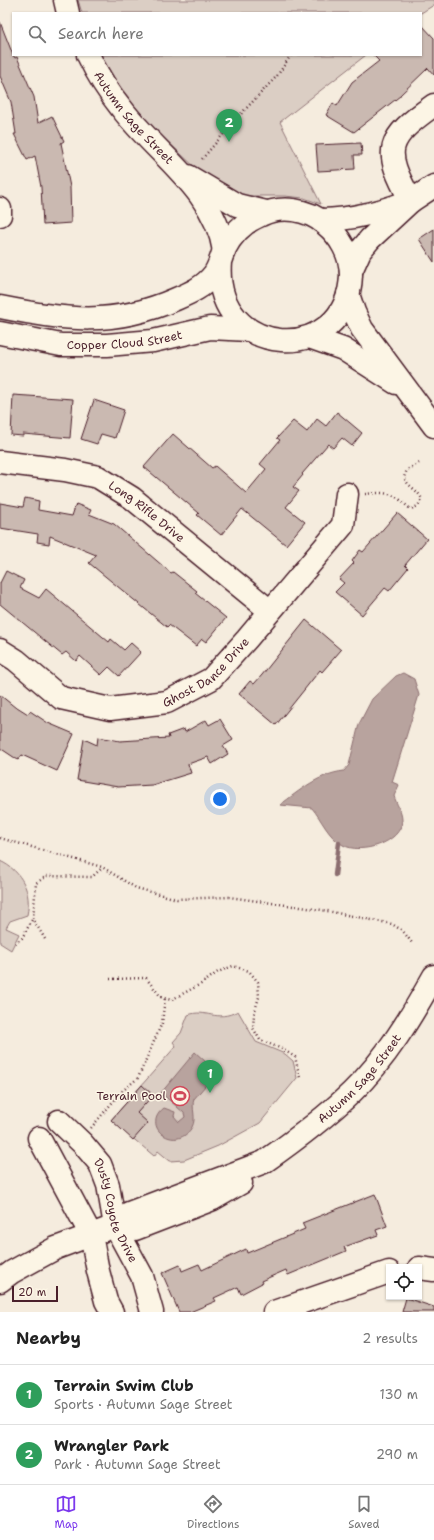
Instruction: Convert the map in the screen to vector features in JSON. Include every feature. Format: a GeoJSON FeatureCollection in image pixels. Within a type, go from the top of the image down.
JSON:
{"type":"FeatureCollection","features":[{"type":"Feature","properties":{"kind":"street"},"geometry":{"type":"LineString","coordinates":[[65,0],[68,12]]}},
{"type":"Feature","properties":{"kind":"street","name":"Autumn Sage Street"},"geometry":{"type":"LineString","coordinates":[[88,56],[95,69],[122,110],[156,147],[185,175],[220,231],[222,257]]}},
{"type":"Feature","properties":{"kind":"street"},"geometry":{"type":"LineString","coordinates":[[411,201],[398,177],[391,151],[393,143],[400,132],[434,105]]}},
{"type":"Feature","properties":{"kind":"street","name":"Autumn Sage Street"},"geometry":{"type":"LineString","coordinates":[[185,175],[237,205],[266,212]]}},
{"type":"Feature","properties":{"kind":"street"},"geometry":{"type":"LineString","coordinates":[[411,201],[362,216],[341,220],[321,220],[294,210],[266,212],[252,218],[240,227],[231,238],[222,257],[221,288],[224,300],[231,312],[249,330],[260,336],[278,340],[297,340],[309,337],[322,330],[334,320],[342,308],[348,294],[351,271],[360,251],[370,239],[411,201],[434,186]]}},
{"type":"Feature","properties":{"kind":"street"},"geometry":{"type":"LineString","coordinates":[[0,208],[0,214]]}},
{"type":"Feature","properties":{"kind":"street"},"geometry":{"type":"LineString","coordinates":[[321,220],[342,242],[348,256],[351,271]]}},
{"type":"Feature","properties":{"kind":"street","name":"Copper Cloud Street"},"geometry":{"type":"LineString","coordinates":[[0,307],[51,318],[82,320],[109,318],[157,307],[197,289],[214,274],[222,257]]}},
{"type":"Feature","properties":{"kind":"street"},"geometry":{"type":"LineString","coordinates":[[348,294],[362,329],[405,389],[434,426]]}},
{"type":"Feature","properties":{"kind":"street","name":"Copper Cloud Street"},"geometry":{"type":"LineString","coordinates":[[0,333],[61,345],[107,345],[153,341],[210,328],[249,330]]}},
{"type":"Feature","properties":{"kind":"street"},"geometry":{"type":"LineString","coordinates":[[309,337],[343,349],[405,389]]}},
{"type":"Feature","properties":{"kind":"street","name":"Long Rifle Drive"},"geometry":{"type":"LineString","coordinates":[[0,462],[65,470],[98,477],[132,498],[270,612]]}},
{"type":"Feature","properties":{"kind":"street","name":"Ghost Dance Drive"},"geometry":{"type":"LineString","coordinates":[[0,650],[16,660],[61,698],[110,709],[167,702],[211,679],[270,612],[343,525],[347,494]]}},
{"type":"Feature","properties":{"kind":"street","name":"Autumn Sage Street"},"geometry":{"type":"LineString","coordinates":[[0,1281],[12,1272],[56,1248],[114,1226],[129,1213],[264,1162],[319,1121],[352,1092],[381,1059],[412,1014],[434,976]]}},
{"type":"Feature","properties":{"kind":"street","name":"Dusty Coyote Drive"},"geometry":{"type":"LineString","coordinates":[[59,1121],[83,1144],[100,1164],[108,1185],[114,1226],[142,1276],[152,1312]]}},
{"type":"Feature","properties":{"kind":"street"},"geometry":{"type":"LineString","coordinates":[[39,1138],[91,1235],[106,1301],[112,1312]]}},
{"type":"Feature","properties":{"kind":"street"},"geometry":{"type":"LineString","coordinates":[[422,1268],[434,1270]]}},
{"type":"Feature","properties":{"kind":"street"},"geometry":{"type":"LineString","coordinates":[[274,1312],[386,1273]]}},
{"type":"Feature","properties":{"kind":"path"},"geometry":{"type":"LineString","coordinates":[[202,159],[238,117],[277,76],[290,56]]}},
{"type":"Feature","properties":{"kind":"path"},"geometry":{"type":"LineString","coordinates":[[347,494],[387,493],[399,499],[404,506],[411,509],[418,506],[422,499],[418,490],[406,482],[404,477],[407,470],[419,463]]}},
{"type":"Feature","properties":{"kind":"path"},"geometry":{"type":"LineString","coordinates":[[0,838],[102,867],[136,888],[177,899],[229,897],[322,910],[392,924],[403,931],[412,943]]}},
{"type":"Feature","properties":{"kind":"path"},"geometry":{"type":"LineString","coordinates":[[15,943],[22,938],[32,919],[36,883],[47,876],[92,876],[102,867]]}},
{"type":"Feature","properties":{"kind":"path"},"geometry":{"type":"LineString","coordinates":[[32,919],[45,939]]}},
{"type":"Feature","properties":{"kind":"path"},"geometry":{"type":"LineString","coordinates":[[110,978],[146,978],[161,997],[171,1000],[201,984],[218,972],[233,966],[249,971],[258,982],[259,997],[254,1014],[253,1028],[260,1040],[282,1049],[295,1057],[300,1078]]}},
{"type":"Feature","properties":{"kind":"path"},"geometry":{"type":"LineString","coordinates":[[88,1131],[121,1092],[138,1078],[162,1023],[165,998]]}},
{"type":"Feature","properties":{"kind":"shaded area"},"geometry":{"type":"Polygon","coordinates":[[[78,0],[434,0],[434,5],[422,12],[82,12],[78,0]]]}},
{"type":"Feature","properties":{"kind":"shaded area"},"geometry":{"type":"Polygon","coordinates":[[[101,56],[365,56],[280,122],[321,204],[304,198],[285,196],[241,196],[213,184],[150,125],[122,90],[101,56]]]}},
{"type":"Feature","properties":{"kind":"shaded area"},"geometry":{"type":"Polygon","coordinates":[[[403,673],[414,679],[419,695],[392,782],[399,785],[394,796],[402,817],[400,828],[388,841],[379,845],[369,848],[350,848],[333,838],[312,808],[280,805],[302,788],[318,779],[326,775],[344,771],[349,765],[359,724],[372,699],[396,676],[403,673]]]}},
{"type":"Feature","properties":{"kind":"shaded area"},"geometry":{"type":"Polygon","coordinates":[[[0,861],[8,865],[20,876],[24,883],[28,898],[27,915],[10,921],[6,928],[19,934],[11,950],[0,943],[0,861]]]}},
{"type":"Feature","properties":{"kind":"shaded area"},"geometry":{"type":"Polygon","coordinates":[[[238,1011],[256,1042],[285,1054],[293,1061],[297,1078],[260,1123],[218,1146],[184,1160],[170,1161],[158,1151],[154,1156],[111,1120],[176,1046],[173,1042],[181,1033],[188,1015],[200,1013],[223,1016],[238,1011]]]}},
{"type":"Feature","properties":{"kind":"shaded area","name":"Terrain Pool"},"geometry":{"type":"Polygon","coordinates":[[[195,1052],[217,1072],[194,1099],[194,1120],[192,1127],[185,1135],[178,1138],[170,1138],[163,1135],[158,1129],[156,1123],[157,1115],[164,1108],[175,1112],[174,1116],[179,1122],[185,1117],[184,1113],[161,1093],[195,1052]]]}},
{"type":"Feature","properties":{"kind":"building"},"geometry":{"type":"Polygon","coordinates":[[[0,22],[12,56],[15,58],[17,57],[34,97],[38,123],[52,116],[64,141],[61,143],[70,187],[71,223],[43,225],[41,187],[35,156],[27,160],[14,134],[16,134],[11,102],[0,76],[0,22]]]}},
{"type":"Feature","properties":{"kind":"building"},"geometry":{"type":"Polygon","coordinates":[[[422,25],[434,38],[434,75],[428,68],[400,96],[354,132],[326,115],[333,103],[337,106],[352,82],[379,61],[374,56],[422,56],[422,25]]]}},
{"type":"Feature","properties":{"kind":"building"},"geometry":{"type":"Polygon","coordinates":[[[361,143],[362,155],[354,155],[355,169],[318,171],[316,145],[361,143]]]}},
{"type":"Feature","properties":{"kind":"building"},"geometry":{"type":"Polygon","coordinates":[[[434,229],[434,262],[419,239],[434,229]]]}},
{"type":"Feature","properties":{"kind":"building"},"geometry":{"type":"Polygon","coordinates":[[[13,395],[73,399],[70,438],[23,434],[23,436],[11,435],[13,395]]]}},
{"type":"Feature","properties":{"kind":"building"},"geometry":{"type":"Polygon","coordinates":[[[94,400],[124,410],[115,438],[101,434],[97,444],[81,439],[94,400]]]}},
{"type":"Feature","properties":{"kind":"building"},"geometry":{"type":"Polygon","coordinates":[[[337,412],[362,433],[352,446],[342,438],[333,448],[328,444],[302,474],[303,475],[293,487],[299,491],[286,507],[305,522],[286,545],[242,509],[221,535],[197,515],[199,513],[144,467],[173,434],[212,468],[215,466],[246,493],[266,469],[260,464],[280,440],[277,438],[293,421],[307,432],[317,419],[326,426],[337,412]]]}},
{"type":"Feature","properties":{"kind":"building"},"geometry":{"type":"Polygon","coordinates":[[[25,498],[39,501],[38,510],[72,516],[76,504],[91,510],[89,514],[114,524],[171,573],[173,572],[197,591],[195,593],[226,618],[206,642],[202,639],[196,646],[169,625],[167,627],[89,563],[96,555],[50,536],[49,544],[37,542],[38,534],[0,528],[0,503],[23,507],[25,498]]]}},
{"type":"Feature","properties":{"kind":"building"},"geometry":{"type":"Polygon","coordinates":[[[397,513],[427,539],[405,565],[408,568],[389,591],[385,588],[362,615],[335,592],[344,583],[339,579],[354,563],[352,561],[360,550],[363,552],[397,513]]]}},
{"type":"Feature","properties":{"kind":"building"},"geometry":{"type":"Polygon","coordinates":[[[6,571],[24,580],[20,588],[39,598],[46,589],[109,642],[111,639],[124,650],[131,643],[141,652],[119,676],[109,667],[101,675],[80,656],[76,661],[66,652],[62,655],[0,604],[0,583],[6,571]]]}},
{"type":"Feature","properties":{"kind":"building"},"geometry":{"type":"Polygon","coordinates":[[[306,620],[341,650],[322,672],[320,670],[276,725],[239,694],[250,681],[254,684],[306,620]]]}},
{"type":"Feature","properties":{"kind":"building"},"geometry":{"type":"Polygon","coordinates":[[[0,695],[16,708],[17,707],[28,714],[30,711],[48,723],[74,734],[57,771],[22,755],[18,760],[0,748],[0,695]]]}},
{"type":"Feature","properties":{"kind":"building"},"geometry":{"type":"Polygon","coordinates":[[[220,719],[233,740],[223,746],[228,754],[212,764],[208,757],[188,764],[191,773],[152,785],[118,787],[77,780],[84,739],[97,745],[98,737],[120,741],[169,738],[168,735],[184,729],[185,732],[206,720],[209,725],[220,719]]]}},
{"type":"Feature","properties":{"kind":"building"},"geometry":{"type":"Polygon","coordinates":[[[142,1085],[153,1095],[137,1113],[148,1123],[133,1140],[111,1120],[142,1085]]]}},
{"type":"Feature","properties":{"kind":"building"},"geometry":{"type":"Polygon","coordinates":[[[375,1194],[387,1226],[376,1230],[378,1235],[344,1247],[346,1251],[288,1275],[286,1270],[261,1281],[262,1283],[241,1294],[238,1287],[214,1298],[216,1301],[190,1312],[179,1312],[162,1273],[180,1265],[182,1271],[199,1264],[202,1270],[246,1249],[247,1253],[305,1229],[302,1223],[375,1194]]]}},
{"type":"Feature","properties":{"kind":"building"},"geometry":{"type":"Polygon","coordinates":[[[405,1300],[412,1300],[434,1307],[434,1312],[402,1312],[405,1300]]]}},
{"type":"Feature","properties":{"kind":"waterway"},"geometry":{"type":"LineString","coordinates":[[335,875],[339,843]]}},
{"type":"Feature","properties":{"kind":"place","name":"Wrangler Park"},"geometry":{"type":"Point","coordinates":[229,142]}},
{"type":"Feature","properties":{"kind":"place","name":"Terrain Swim Club"},"geometry":{"type":"Point","coordinates":[210,1093]}},
{"type":"Feature","properties":{"kind":"place","name":"Terrain Pool"},"geometry":{"type":"Point","coordinates":[180,1096]}}]}
